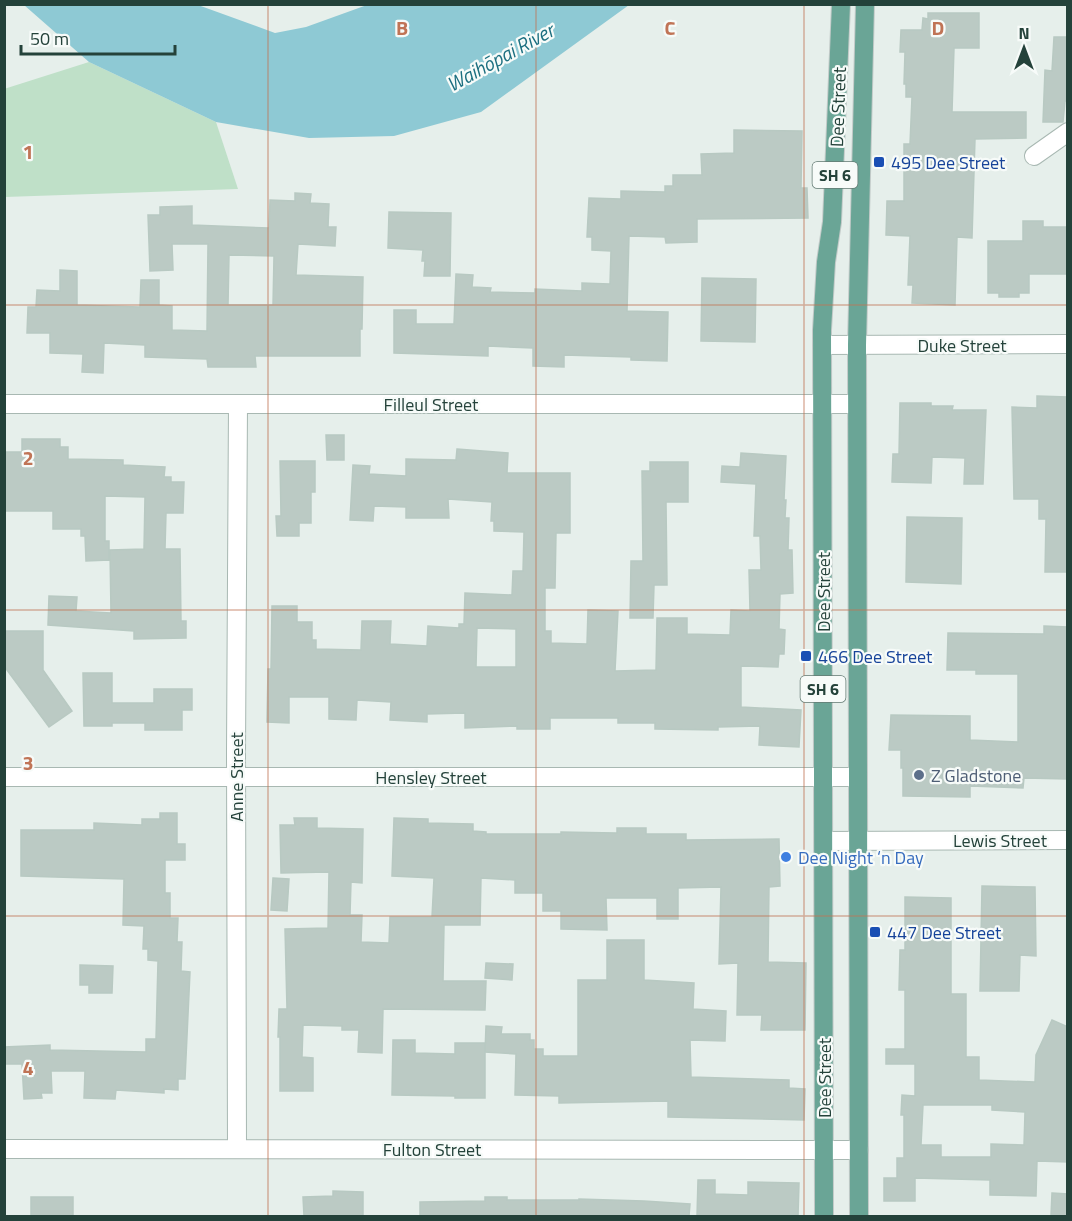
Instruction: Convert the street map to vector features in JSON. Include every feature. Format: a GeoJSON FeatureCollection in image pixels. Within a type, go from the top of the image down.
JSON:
{"type":"FeatureCollection","features":[{"type":"Feature","properties":{"kind":"main road","name":"Dee Street"},"geometry":{"type":"LineString","coordinates":[[824,1216],[822,345],[826,262],[832,222],[842,4]]}},
{"type":"Feature","properties":{"kind":"main road","name":"Dee Street"},"geometry":{"type":"LineString","coordinates":[[859,1216],[857,345],[865,4]]}},
{"type":"Feature","properties":{"kind":"street"},"geometry":{"type":"LineString","coordinates":[[1034,156],[1068,132]]}},
{"type":"Feature","properties":{"kind":"street","name":"Duke Street"},"geometry":{"type":"LineString","coordinates":[[822,345],[1068,344]]}},
{"type":"Feature","properties":{"kind":"street","name":"Filleul Street"},"geometry":{"type":"LineString","coordinates":[[4,404],[857,404]]}},
{"type":"Feature","properties":{"kind":"street","name":"Anne Street"},"geometry":{"type":"LineString","coordinates":[[237,1149],[238,404]]}},
{"type":"Feature","properties":{"kind":"street","name":"Hensley Street"},"geometry":{"type":"LineString","coordinates":[[4,777],[858,777]]}},
{"type":"Feature","properties":{"kind":"street","name":"Lewis Street"},"geometry":{"type":"LineString","coordinates":[[824,841],[1068,840]]}},
{"type":"Feature","properties":{"kind":"street","name":"Fulton Street"},"geometry":{"type":"LineString","coordinates":[[4,1149],[859,1150]]}},
{"type":"Feature","properties":{"kind":"green space"},"geometry":{"type":"Polygon","coordinates":[[[89,62],[216,122],[238,189],[5,197],[4,89],[89,62]]]}},
{"type":"Feature","properties":{"kind":"water","name":"Waihōpai River"},"geometry":{"type":"Polygon","coordinates":[[[24,5],[198,5],[275,33],[306,27],[367,5],[629,5],[481,112],[394,136],[309,138],[216,122],[89,62],[24,5]]]}},
{"type":"Feature","properties":{"kind":"building"},"geometry":{"type":"Polygon","coordinates":[[[928,13],[979,13],[979,48],[954,48],[952,112],[1026,112],[1026,138],[975,139],[972,238],[957,237],[955,305],[912,303],[913,285],[908,285],[910,236],[886,235],[887,201],[904,201],[904,144],[910,144],[912,97],[906,97],[905,52],[900,52],[901,30],[922,30],[923,18],[928,19],[928,13]]]}},
{"type":"Feature","properties":{"kind":"building"},"geometry":{"type":"Polygon","coordinates":[[[1054,37],[1068,37],[1068,101],[1065,101],[1063,122],[1043,122],[1045,70],[1052,71],[1054,37]]]}},
{"type":"Feature","properties":{"kind":"building"},"geometry":{"type":"Polygon","coordinates":[[[734,130],[802,131],[801,188],[807,188],[808,218],[697,219],[697,242],[666,243],[665,237],[629,236],[627,311],[668,312],[667,361],[631,360],[631,357],[564,355],[564,367],[533,366],[533,348],[488,346],[488,356],[394,353],[394,310],[416,310],[416,324],[454,324],[456,274],[473,275],[472,287],[491,288],[490,292],[535,293],[535,289],[582,291],[582,283],[610,284],[611,251],[592,250],[592,237],[587,237],[589,198],[621,199],[621,191],[665,192],[665,186],[673,186],[673,175],[702,175],[701,154],[734,153],[734,130]]]}},
{"type":"Feature","properties":{"kind":"building"},"geometry":{"type":"Polygon","coordinates":[[[295,193],[311,194],[310,203],[329,204],[328,227],[336,227],[335,246],[298,244],[296,275],[363,277],[360,356],[255,356],[256,367],[208,367],[207,359],[145,357],[145,345],[104,343],[103,373],[82,372],[83,354],[50,353],[50,333],[27,333],[28,307],[36,307],[37,290],[60,291],[60,270],[77,271],[77,305],[140,307],[141,280],[159,280],[159,305],[172,306],[172,330],[207,331],[208,244],[172,244],[173,270],[150,271],[148,215],[160,215],[160,207],[192,206],[192,225],[269,228],[270,200],[295,201],[295,193]],[[229,255],[228,305],[273,305],[274,256],[229,255]]]}},
{"type":"Feature","properties":{"kind":"building"},"geometry":{"type":"Polygon","coordinates":[[[389,212],[451,213],[450,276],[424,276],[423,250],[388,248],[389,212]]]}},
{"type":"Feature","properties":{"kind":"building"},"geometry":{"type":"Polygon","coordinates":[[[1023,221],[1043,221],[1043,227],[1068,227],[1068,274],[1029,274],[1029,293],[1019,293],[1019,297],[999,297],[999,293],[988,293],[988,241],[1023,241],[1023,221]]]}},
{"type":"Feature","properties":{"kind":"building"},"geometry":{"type":"Polygon","coordinates":[[[702,278],[756,279],[755,342],[701,341],[702,278]]]}},
{"type":"Feature","properties":{"kind":"building"},"geometry":{"type":"Polygon","coordinates":[[[1037,396],[1068,397],[1068,572],[1045,572],[1046,519],[1039,519],[1039,499],[1014,499],[1012,407],[1037,408],[1037,396]]]}},
{"type":"Feature","properties":{"kind":"building"},"geometry":{"type":"Polygon","coordinates":[[[900,403],[931,403],[931,406],[953,406],[952,410],[986,410],[983,484],[964,484],[965,458],[932,457],[931,483],[892,482],[893,454],[899,454],[900,403]]]}},
{"type":"Feature","properties":{"kind":"building"},"geometry":{"type":"Polygon","coordinates":[[[326,435],[344,435],[344,460],[327,460],[326,435]]]}},
{"type":"Feature","properties":{"kind":"building"},"geometry":{"type":"Polygon","coordinates":[[[22,439],[60,439],[60,447],[68,447],[68,459],[123,460],[123,465],[165,467],[164,477],[171,477],[171,482],[184,482],[183,513],[166,513],[165,549],[180,549],[181,621],[186,621],[186,638],[134,639],[134,631],[48,625],[49,596],[77,597],[76,611],[111,613],[110,550],[144,549],[145,497],[105,496],[105,541],[109,541],[109,560],[86,561],[85,536],[81,536],[81,529],[53,529],[53,511],[4,511],[4,452],[22,452],[22,439]]]}},
{"type":"Feature","properties":{"kind":"building"},"geometry":{"type":"Polygon","coordinates":[[[457,449],[508,453],[507,473],[570,473],[570,533],[556,533],[555,588],[545,588],[545,631],[551,631],[551,643],[587,644],[588,610],[618,611],[615,671],[656,670],[657,618],[687,618],[687,634],[730,635],[731,610],[750,611],[749,570],[761,570],[760,536],[754,536],[756,484],[721,482],[722,466],[740,467],[741,453],[786,456],[784,500],[786,500],[785,518],[789,518],[788,550],[792,550],[793,593],[780,594],[779,629],[785,630],[784,654],[779,654],[778,667],[741,666],[741,707],[801,710],[799,747],[759,745],[760,726],[718,727],[718,730],[655,729],[655,723],[618,723],[618,718],[550,718],[550,729],[517,729],[517,726],[465,728],[465,713],[427,714],[427,722],[390,720],[391,702],[357,700],[356,720],[329,719],[329,697],[289,697],[289,723],[267,722],[272,606],[297,606],[297,622],[312,622],[312,640],[316,640],[316,649],[361,650],[362,621],[391,621],[390,644],[427,646],[428,626],[459,628],[459,624],[464,624],[465,593],[512,595],[513,571],[523,571],[524,532],[494,531],[494,521],[491,521],[492,502],[448,499],[449,518],[406,518],[406,507],[374,506],[373,521],[350,520],[353,465],[370,466],[369,474],[406,476],[406,459],[456,460],[457,449]],[[477,628],[476,667],[516,667],[516,629],[477,628]]]}},
{"type":"Feature","properties":{"kind":"building"},"geometry":{"type":"Polygon","coordinates":[[[280,461],[315,461],[315,492],[311,492],[311,523],[299,523],[299,536],[277,536],[276,516],[281,516],[280,461]]]}},
{"type":"Feature","properties":{"kind":"building"},"geometry":{"type":"Polygon","coordinates":[[[650,462],[688,462],[688,502],[666,502],[667,585],[654,585],[653,618],[630,618],[631,561],[643,561],[642,471],[650,471],[650,462]]]}},
{"type":"Feature","properties":{"kind":"building"},"geometry":{"type":"Polygon","coordinates":[[[907,517],[962,518],[961,584],[906,582],[907,517]]]}},
{"type":"Feature","properties":{"kind":"building"},"geometry":{"type":"Polygon","coordinates":[[[1044,626],[1068,627],[1068,779],[1024,778],[1023,788],[970,786],[970,797],[903,796],[901,750],[889,750],[891,715],[970,716],[970,740],[1018,742],[1018,674],[976,674],[976,670],[947,670],[948,633],[1044,634],[1044,626]]]}},
{"type":"Feature","properties":{"kind":"building"},"geometry":{"type":"Polygon","coordinates":[[[4,631],[43,631],[43,670],[72,711],[49,727],[4,666],[4,631]]]}},
{"type":"Feature","properties":{"kind":"building"},"geometry":{"type":"Polygon","coordinates":[[[83,673],[112,673],[112,703],[154,703],[154,689],[192,689],[192,710],[182,710],[182,730],[145,730],[145,723],[84,726],[83,673]]]}},
{"type":"Feature","properties":{"kind":"building"},"geometry":{"type":"Polygon","coordinates":[[[160,813],[177,813],[177,844],[185,844],[185,860],[165,860],[165,893],[170,893],[170,918],[178,918],[177,942],[182,942],[181,971],[190,972],[185,1079],[178,1079],[178,1090],[164,1089],[164,1093],[116,1090],[115,1099],[84,1098],[85,1071],[51,1071],[52,1093],[41,1093],[42,1098],[24,1099],[22,1064],[4,1064],[4,1047],[50,1045],[50,1050],[146,1052],[146,1039],[156,1039],[158,961],[148,960],[148,949],[143,949],[144,926],[123,925],[124,879],[21,876],[21,830],[94,830],[94,823],[142,825],[142,819],[160,819],[160,813]]]}},
{"type":"Feature","properties":{"kind":"building"},"geometry":{"type":"Polygon","coordinates":[[[294,818],[317,818],[317,828],[363,829],[362,883],[351,882],[350,915],[362,915],[361,942],[389,943],[390,917],[432,917],[434,878],[392,876],[394,818],[428,819],[428,823],[473,824],[473,831],[486,832],[486,834],[617,833],[617,828],[646,828],[646,834],[686,834],[686,840],[779,839],[780,886],[769,887],[768,962],[806,963],[805,1030],[761,1030],[762,1015],[737,1015],[738,963],[719,964],[721,887],[678,888],[678,919],[657,919],[657,898],[606,898],[607,930],[561,929],[561,911],[543,911],[543,893],[515,893],[515,880],[481,878],[480,925],[444,925],[443,981],[486,981],[485,1010],[383,1009],[382,1053],[358,1052],[359,1030],[342,1030],[342,1026],[303,1025],[302,1057],[313,1058],[313,1091],[280,1091],[279,1009],[287,1009],[285,929],[328,928],[329,872],[281,873],[280,825],[295,825],[294,818]]]}},
{"type":"Feature","properties":{"kind":"building"},"geometry":{"type":"Polygon","coordinates":[[[273,878],[289,879],[287,911],[271,910],[273,878]]]}},
{"type":"Feature","properties":{"kind":"building"},"geometry":{"type":"Polygon","coordinates":[[[982,886],[1035,887],[1036,956],[1020,955],[1019,991],[980,991],[982,886]]]}},
{"type":"Feature","properties":{"kind":"building"},"geometry":{"type":"Polygon","coordinates":[[[905,897],[951,898],[951,994],[966,994],[966,1057],[979,1057],[979,1080],[1035,1082],[1036,1055],[1052,1020],[1068,1027],[1068,1162],[1037,1161],[1036,1196],[990,1195],[990,1180],[915,1178],[915,1201],[884,1201],[884,1178],[897,1178],[897,1158],[904,1158],[902,1095],[915,1096],[915,1064],[886,1064],[886,1049],[905,1049],[905,990],[899,990],[900,950],[905,950],[905,897]],[[923,1105],[921,1145],[941,1145],[941,1157],[991,1157],[991,1144],[1024,1145],[1025,1112],[992,1110],[992,1105],[923,1105]]]}},
{"type":"Feature","properties":{"kind":"building"},"geometry":{"type":"Polygon","coordinates":[[[607,940],[644,940],[644,980],[694,983],[693,1009],[726,1011],[725,1041],[690,1040],[691,1077],[789,1080],[789,1088],[805,1089],[804,1120],[668,1117],[668,1101],[559,1103],[559,1096],[515,1095],[516,1054],[485,1052],[486,1026],[502,1027],[501,1034],[530,1034],[530,1040],[534,1040],[534,1049],[543,1049],[543,1056],[578,1056],[578,980],[607,980],[607,940]]]}},
{"type":"Feature","properties":{"kind":"building"},"geometry":{"type":"Polygon","coordinates":[[[486,963],[513,964],[512,980],[485,978],[486,963]]]}},
{"type":"Feature","properties":{"kind":"building"},"geometry":{"type":"Polygon","coordinates":[[[80,965],[113,966],[112,993],[89,993],[89,985],[80,985],[80,965]]]}},
{"type":"Feature","properties":{"kind":"building"},"geometry":{"type":"Polygon","coordinates":[[[393,1040],[415,1040],[415,1053],[455,1054],[455,1043],[485,1043],[485,1098],[392,1095],[393,1040]]]}},
{"type":"Feature","properties":{"kind":"building"},"geometry":{"type":"Polygon","coordinates":[[[698,1180],[715,1180],[715,1194],[748,1195],[748,1182],[799,1183],[798,1216],[697,1216],[698,1180]]]}},
{"type":"Feature","properties":{"kind":"building"},"geometry":{"type":"Polygon","coordinates":[[[333,1191],[363,1192],[363,1216],[304,1216],[303,1197],[333,1196],[333,1191]]]}},
{"type":"Feature","properties":{"kind":"building"},"geometry":{"type":"Polygon","coordinates":[[[1052,1193],[1068,1194],[1068,1216],[1051,1216],[1052,1193]]]}},
{"type":"Feature","properties":{"kind":"building"},"geometry":{"type":"Polygon","coordinates":[[[31,1197],[73,1197],[73,1216],[31,1216],[31,1197]]]}},
{"type":"Feature","properties":{"kind":"building"},"geometry":{"type":"Polygon","coordinates":[[[485,1197],[507,1197],[507,1200],[579,1199],[690,1204],[689,1216],[420,1216],[420,1202],[485,1201],[485,1197]]]}},
{"type":"Feature","properties":{"kind":"place","name":"495 Dee Street"},"geometry":{"type":"Point","coordinates":[879,162]}},
{"type":"Feature","properties":{"kind":"place","name":"466 Dee Street"},"geometry":{"type":"Point","coordinates":[806,656]}},
{"type":"Feature","properties":{"kind":"place","name":"Z Gladstone"},"geometry":{"type":"Point","coordinates":[919,775]}},
{"type":"Feature","properties":{"kind":"place","name":"Dee Night ‘n Day"},"geometry":{"type":"Point","coordinates":[786,857]}},
{"type":"Feature","properties":{"kind":"place","name":"447 Dee Street"},"geometry":{"type":"Point","coordinates":[875,932]}}]}
